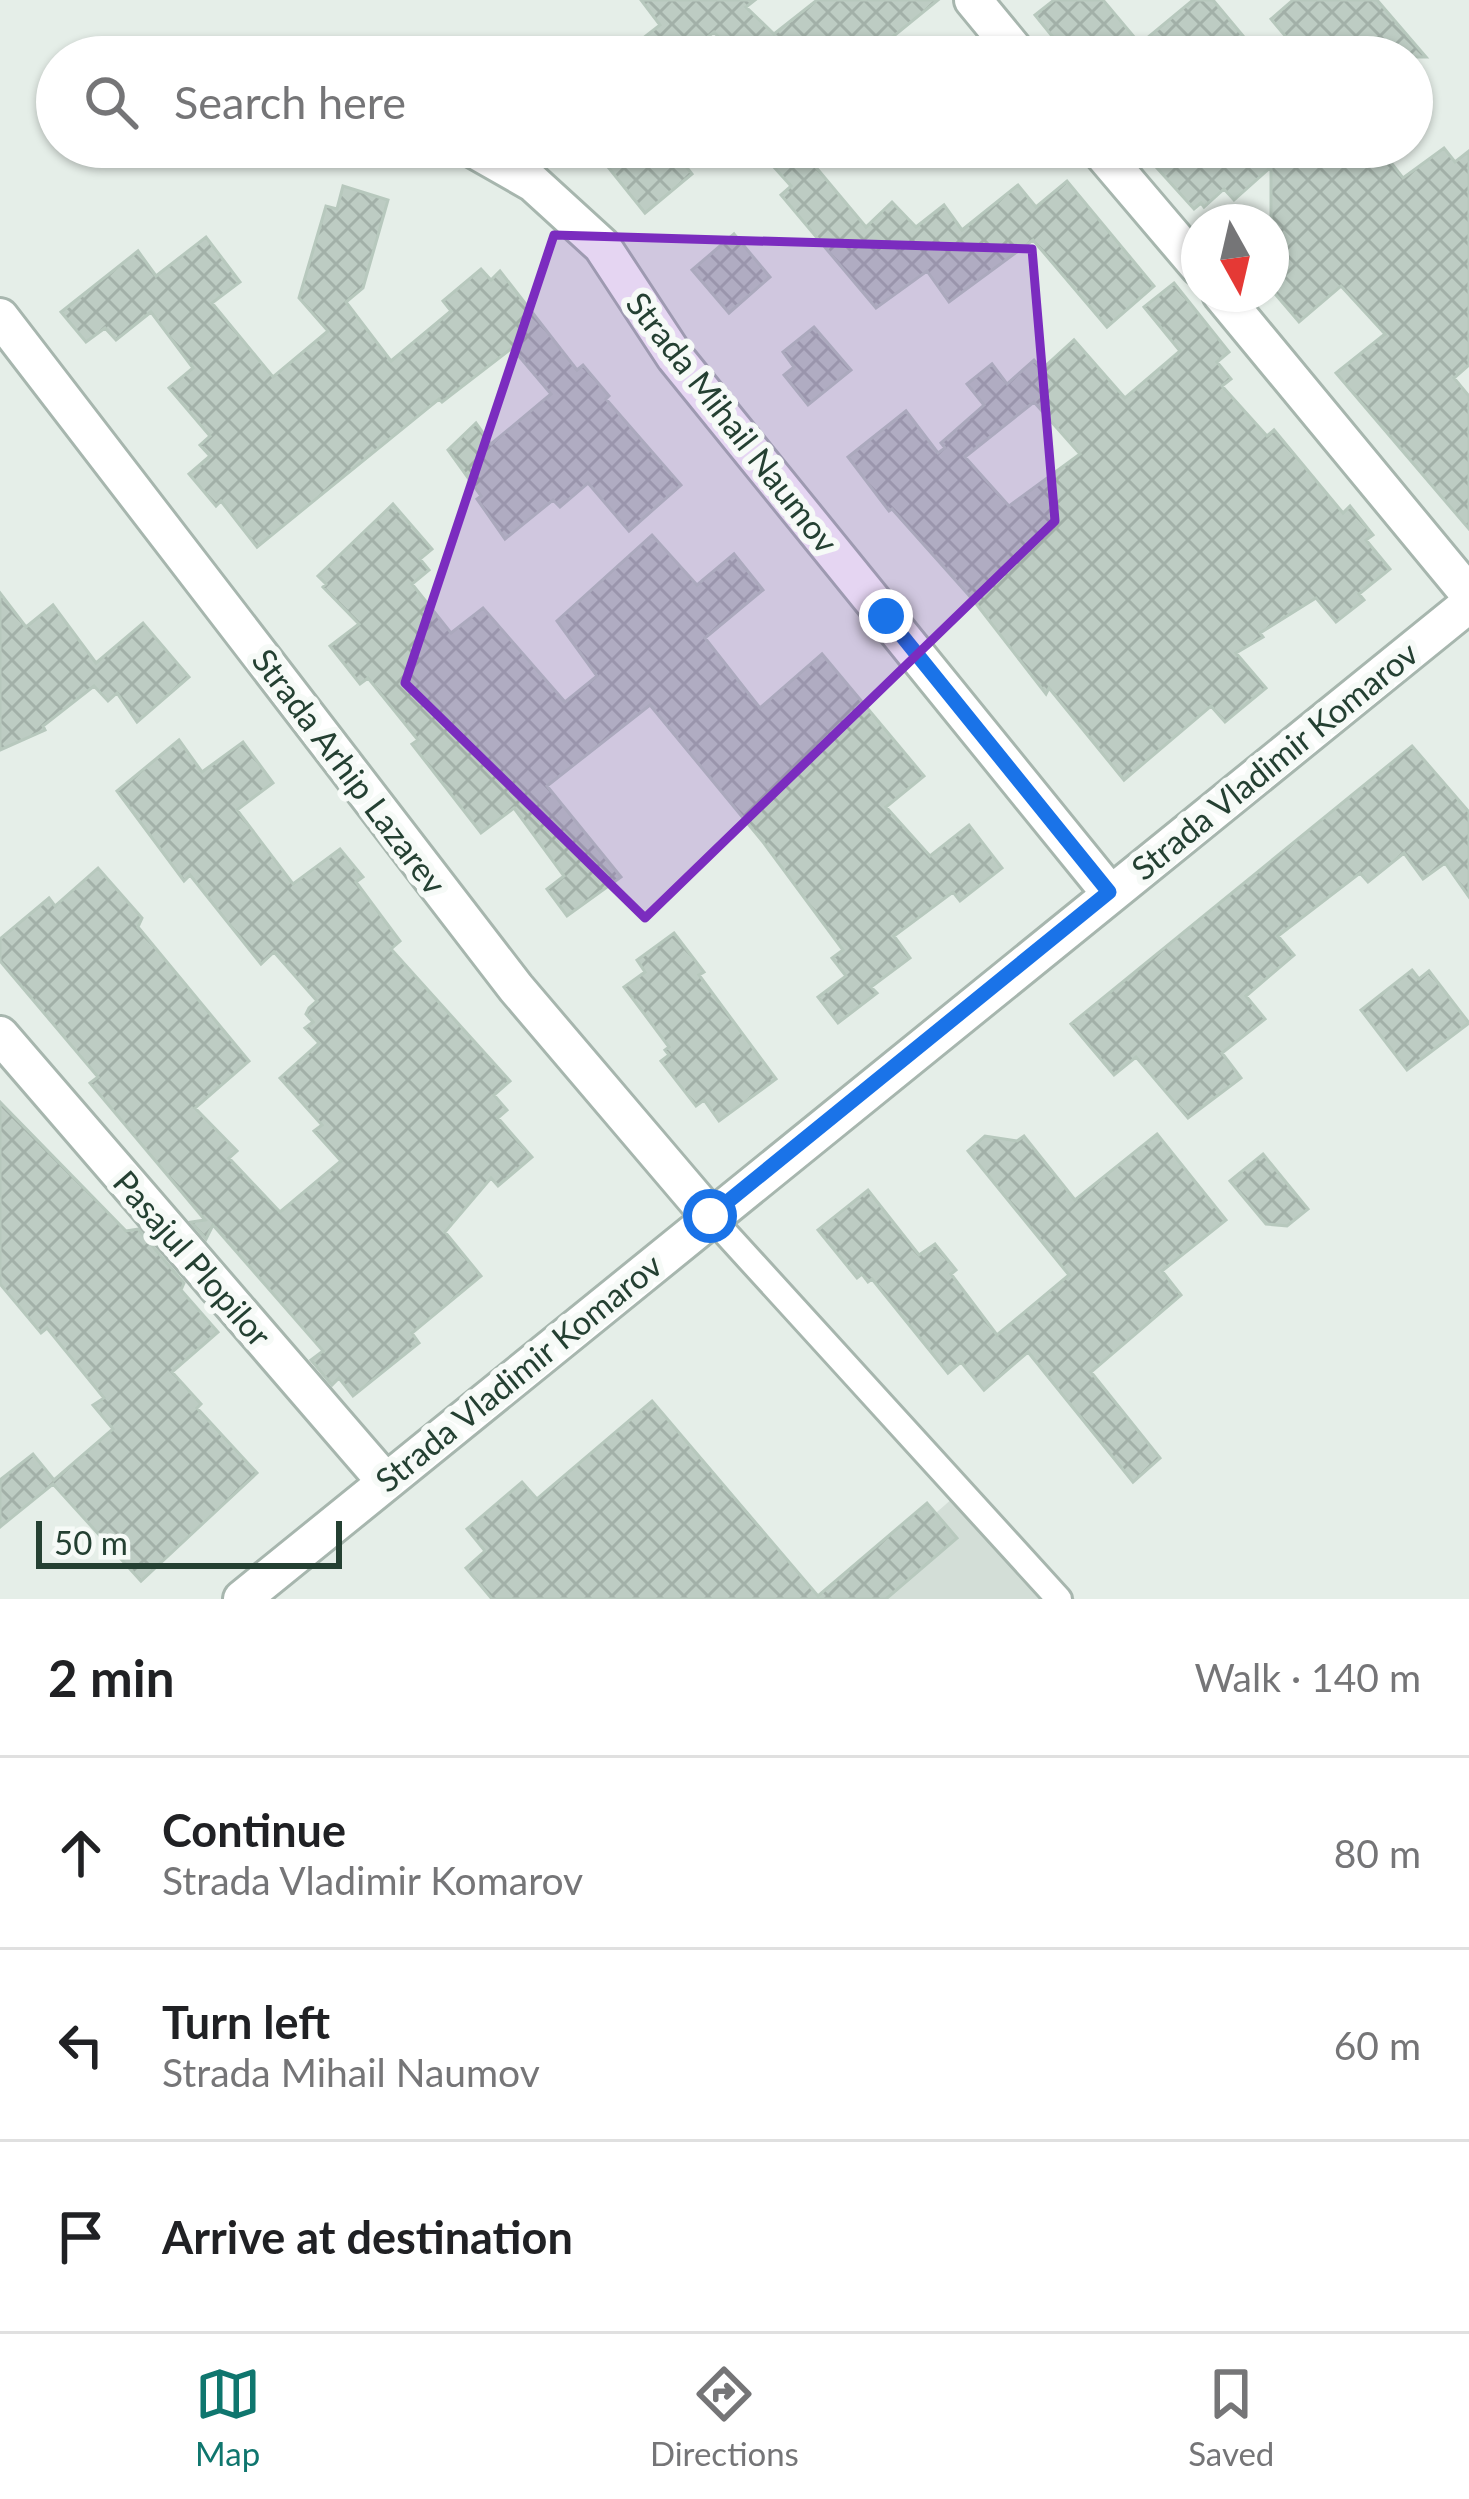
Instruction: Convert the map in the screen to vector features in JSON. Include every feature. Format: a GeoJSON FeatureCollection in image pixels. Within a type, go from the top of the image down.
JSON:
{"type":"FeatureCollection","features":[{"type":"Feature","properties":{"kind":"street"},"geometry":{"type":"LineString","coordinates":[[973,0],[1003,36]]}},
{"type":"Feature","properties":{"kind":"street","name":"Strada Mihail Naumov"},"geometry":{"type":"LineString","coordinates":[[507,168],[533,183],[602,246],[675,357],[1109,892]]}},
{"type":"Feature","properties":{"kind":"street"},"geometry":{"type":"LineString","coordinates":[[1115,168],[1181,247]]}},
{"type":"Feature","properties":{"kind":"street"},"geometry":{"type":"LineString","coordinates":[[1236,312],[1469,594]]}},
{"type":"Feature","properties":{"kind":"street","name":"Strada Arhip Lazarev"},"geometry":{"type":"LineString","coordinates":[[0,317],[503,971],[710,1216]]}},
{"type":"Feature","properties":{"kind":"street","name":"Strada Vladimir Komarov"},"geometry":{"type":"LineString","coordinates":[[242,1599],[1469,604]]}},
{"type":"Feature","properties":{"kind":"street","name":"Pasajul Plopilor"},"geometry":{"type":"LineString","coordinates":[[0,1035],[385,1481]]}},
{"type":"Feature","properties":{"kind":"lane"},"geometry":{"type":"LineString","coordinates":[[710,1216],[1059,1599]]}},
{"type":"Feature","properties":{"kind":"highlighted area"},"geometry":{"type":"Polygon","coordinates":[[[554,235],[1032,249],[1055,521],[645,918],[405,683],[554,235]]]}},
{"type":"Feature","properties":{"kind":"shaded area"},"geometry":{"type":"Polygon","coordinates":[[[970,1483],[1075,1599],[838,1599],[970,1483]]]}},
{"type":"Feature","properties":{"kind":"building"},"geometry":{"type":"Polygon","coordinates":[[[641,0],[755,0],[746,7],[774,34],[817,0],[938,0],[894,36],[718,36],[714,32],[709,36],[646,36],[660,25],[641,0]]]}},
{"type":"Feature","properties":{"kind":"building"},"geometry":{"type":"Polygon","coordinates":[[[1054,0],[1103,0],[1133,36],[1052,36],[1035,15],[1054,0]]]}},
{"type":"Feature","properties":{"kind":"building"},"geometry":{"type":"Polygon","coordinates":[[[1193,0],[1213,0],[1243,36],[1150,36],[1193,0]]]}},
{"type":"Feature","properties":{"kind":"building"},"geometry":{"type":"Polygon","coordinates":[[[1293,0],[1377,0],[1408,36],[1285,36],[1271,19],[1293,0]]]}},
{"type":"Feature","properties":{"kind":"building"},"geometry":{"type":"Polygon","coordinates":[[[1444,148],[1455,162],[1469,151],[1469,365],[1454,378],[1469,396],[1469,529],[1336,373],[1385,334],[1341,286],[1299,322],[1289,310],[1289,204],[1271,204],[1271,168],[1395,168],[1403,178],[1417,168],[1433,168],[1433,156],[1444,148]]]}},
{"type":"Feature","properties":{"kind":"building"},"geometry":{"type":"Polygon","coordinates":[[[609,168],[687,168],[692,174],[645,213],[609,168]]]}},
{"type":"Feature","properties":{"kind":"building"},"geometry":{"type":"Polygon","coordinates":[[[775,168],[817,168],[866,227],[892,202],[916,227],[944,205],[962,230],[1018,185],[1036,207],[1067,181],[1154,286],[1107,327],[1033,240],[949,302],[927,271],[876,308],[781,195],[791,186],[775,168]]]}},
{"type":"Feature","properties":{"kind":"building"},"geometry":{"type":"Polygon","coordinates":[[[1157,168],[1270,168],[1234,200],[1224,189],[1207,204],[1189,204],[1157,168]]]}},
{"type":"Feature","properties":{"kind":"building"},"geometry":{"type":"Polygon","coordinates":[[[343,186],[388,200],[363,288],[346,302],[391,361],[451,311],[443,301],[481,269],[491,280],[500,271],[577,370],[583,365],[609,396],[606,399],[681,485],[629,531],[588,483],[560,507],[553,500],[505,539],[448,450],[476,423],[491,444],[551,394],[512,348],[442,402],[439,399],[257,547],[221,501],[216,506],[189,474],[210,456],[200,445],[210,436],[169,388],[193,368],[151,312],[116,340],[105,328],[86,342],[61,312],[138,251],[156,276],[206,237],[240,282],[212,303],[273,377],[328,331],[299,298],[326,206],[337,209],[343,186]]]}},
{"type":"Feature","properties":{"kind":"building"},"geometry":{"type":"Polygon","coordinates":[[[734,234],[770,277],[729,313],[692,270],[734,234]]]}},
{"type":"Feature","properties":{"kind":"building"},"geometry":{"type":"Polygon","coordinates":[[[1174,283],[1181,292],[1181,312],[1197,312],[1229,352],[1217,362],[1231,379],[1222,386],[1267,436],[1274,430],[1343,513],[1350,506],[1373,535],[1366,540],[1390,569],[1359,594],[1364,600],[1336,622],[1316,598],[1260,633],[1263,637],[1236,653],[1266,688],[1225,722],[1211,706],[1124,780],[1049,688],[1046,694],[974,601],[889,511],[848,457],[906,411],[938,453],[945,448],[941,443],[984,405],[967,384],[992,364],[1007,384],[1034,360],[1042,369],[1074,340],[1125,398],[1180,351],[1144,307],[1174,283]],[[1034,402],[965,457],[1009,506],[1080,454],[1034,402]]]}},
{"type":"Feature","properties":{"kind":"building"},"geometry":{"type":"Polygon","coordinates":[[[814,327],[851,370],[808,405],[784,375],[794,367],[783,352],[814,327]]]}},
{"type":"Feature","properties":{"kind":"building"},"geometry":{"type":"Polygon","coordinates":[[[393,504],[432,549],[420,559],[429,570],[412,584],[451,633],[483,608],[565,702],[597,676],[557,621],[652,535],[697,585],[734,554],[763,590],[705,638],[760,708],[822,654],[924,776],[886,807],[930,856],[969,825],[1002,868],[960,901],[953,892],[894,936],[910,958],[871,987],[877,993],[838,1023],[818,997],[846,976],[832,958],[843,950],[763,842],[650,705],[547,786],[621,877],[567,916],[547,889],[564,876],[514,808],[481,833],[412,744],[418,740],[368,678],[360,684],[330,646],[359,624],[318,576],[393,504]]]}},
{"type":"Feature","properties":{"kind":"building"},"geometry":{"type":"Polygon","coordinates":[[[0,593],[26,627],[53,605],[96,663],[143,623],[189,677],[137,722],[117,693],[108,701],[94,686],[43,726],[45,730],[0,750],[0,593]]]}},
{"type":"Feature","properties":{"kind":"building"},"geometry":{"type":"Polygon","coordinates":[[[179,740],[202,772],[243,742],[273,783],[237,810],[293,884],[340,849],[363,877],[356,882],[400,941],[391,949],[510,1081],[494,1095],[507,1110],[498,1118],[532,1157],[498,1186],[491,1178],[445,1232],[481,1276],[412,1333],[419,1343],[353,1396],[339,1378],[332,1385],[311,1360],[323,1351],[213,1225],[206,1239],[191,1222],[205,1220],[90,1083],[98,1077],[0,961],[0,939],[49,898],[55,906],[98,868],[142,918],[138,927],[249,1061],[195,1108],[237,1151],[229,1158],[280,1212],[341,1161],[314,1131],[322,1125],[280,1078],[319,1043],[305,1028],[313,1022],[306,1014],[317,1001],[274,952],[261,964],[190,875],[184,881],[117,791],[179,740]]]}},
{"type":"Feature","properties":{"kind":"building"},"geometry":{"type":"Polygon","coordinates":[[[1412,746],[1469,812],[1469,897],[1445,863],[1423,879],[1404,853],[1368,882],[1360,873],[1278,936],[1294,955],[1246,996],[1265,1019],[1222,1053],[1241,1078],[1188,1118],[1136,1057],[1114,1075],[1071,1024],[1412,746]]]}},
{"type":"Feature","properties":{"kind":"building"},"geometry":{"type":"Polygon","coordinates":[[[674,933],[776,1079],[719,1121],[704,1100],[696,1106],[661,1061],[669,1055],[665,1050],[669,1047],[624,987],[645,972],[637,960],[674,933]]]}},
{"type":"Feature","properties":{"kind":"building"},"geometry":{"type":"Polygon","coordinates":[[[1412,970],[1419,979],[1429,971],[1469,1023],[1407,1070],[1361,1010],[1412,970]]]}},
{"type":"Feature","properties":{"kind":"building"},"geometry":{"type":"Polygon","coordinates":[[[0,1102],[126,1231],[138,1229],[218,1332],[172,1372],[201,1404],[197,1408],[257,1473],[141,1581],[53,1484],[0,1527],[0,1480],[33,1454],[54,1480],[113,1429],[93,1405],[104,1398],[47,1328],[41,1333],[0,1284],[0,1102]]]}},
{"type":"Feature","properties":{"kind":"building"},"geometry":{"type":"Polygon","coordinates":[[[1157,1134],[1226,1220],[1162,1271],[1181,1295],[1091,1372],[1160,1458],[1133,1482],[1028,1352],[984,1390],[961,1362],[948,1373],[872,1279],[868,1282],[862,1274],[857,1278],[818,1230],[868,1190],[919,1255],[935,1244],[956,1270],[951,1274],[997,1335],[1069,1275],[968,1151],[985,1136],[1017,1141],[1024,1136],[1075,1200],[1157,1134]]]}},
{"type":"Feature","properties":{"kind":"building"},"geometry":{"type":"Polygon","coordinates":[[[1263,1154],[1308,1209],[1287,1226],[1266,1224],[1230,1181],[1263,1154]]]}},
{"type":"Feature","properties":{"kind":"building"},"geometry":{"type":"Polygon","coordinates":[[[652,1401],[818,1596],[927,1503],[957,1538],[886,1599],[492,1599],[466,1568],[485,1551],[467,1529],[522,1482],[537,1499],[652,1401]]]}},
{"type":"Feature","properties":{"kind":"route"},"geometry":{"type":"LineString","coordinates":[[710,1216],[1109,892],[886,616]]}}]}
